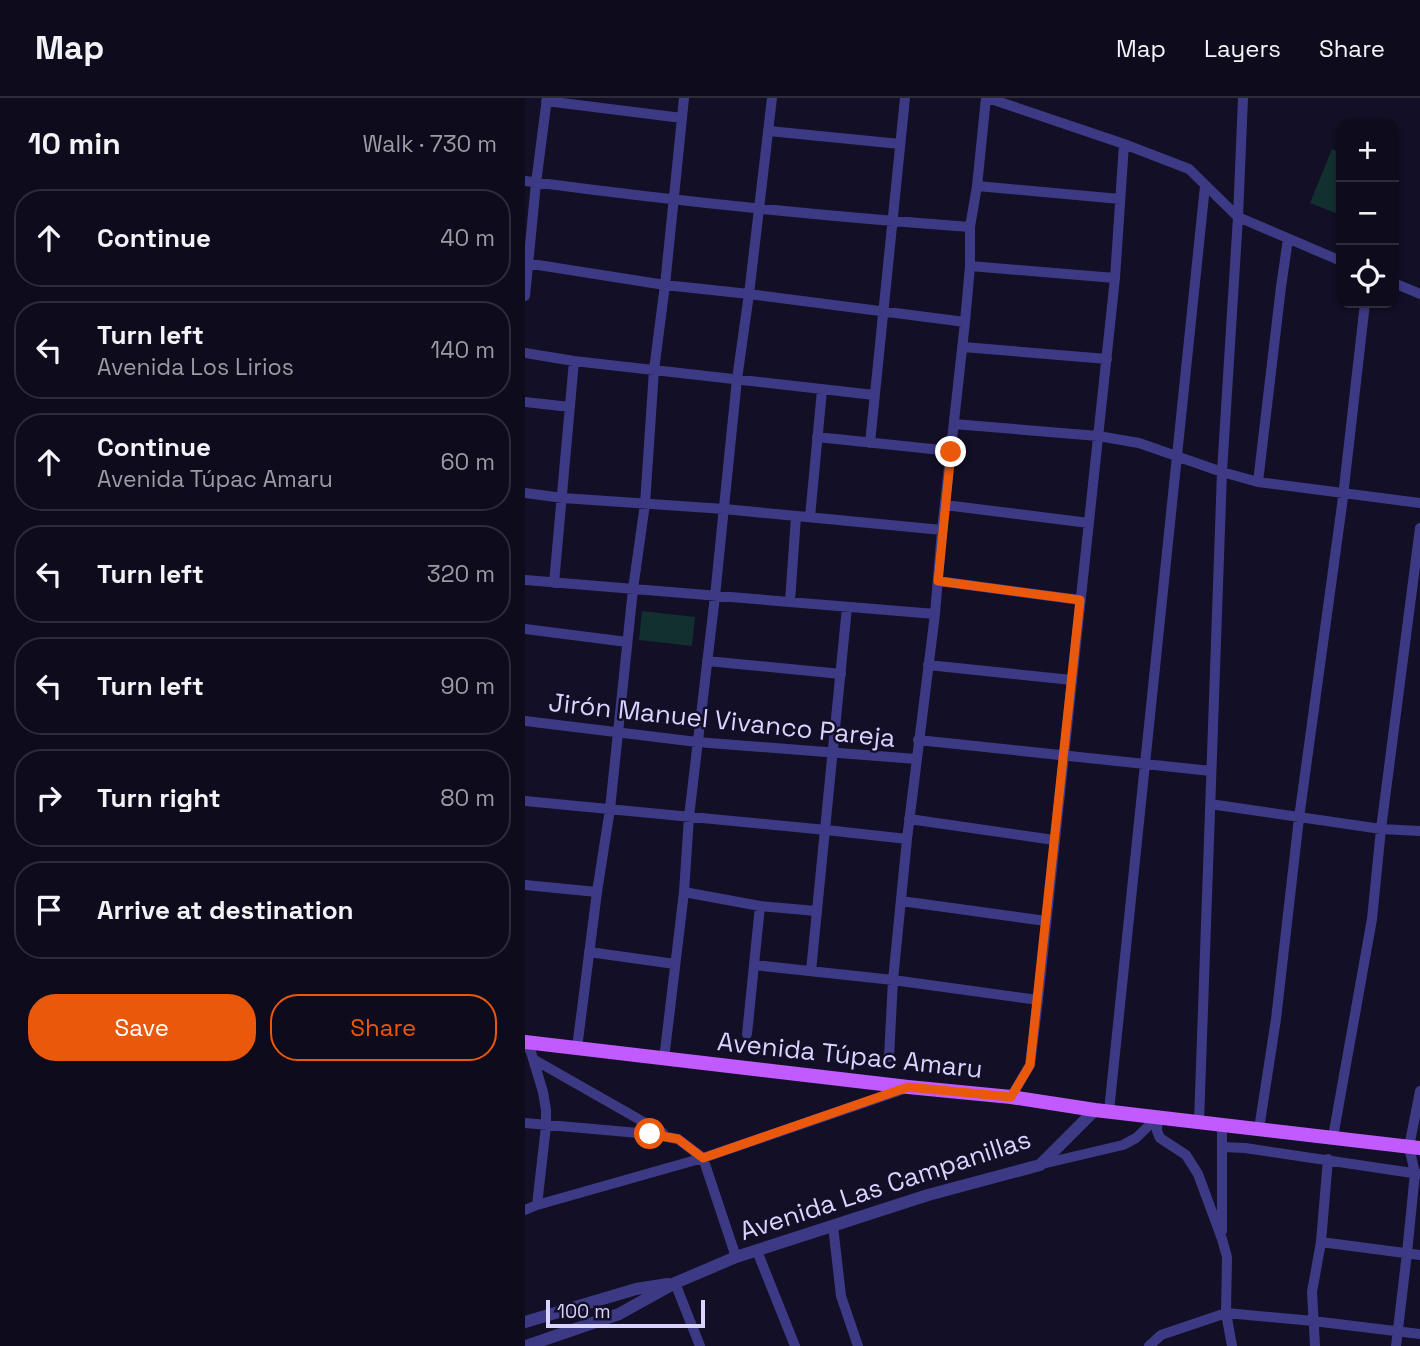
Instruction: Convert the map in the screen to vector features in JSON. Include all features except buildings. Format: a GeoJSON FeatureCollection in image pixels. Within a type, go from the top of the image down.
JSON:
{"type":"FeatureCollection","features":[{"type":"Feature","properties":{"kind":"main road","name":"Avenida Túpac Amaru"},"geometry":{"type":"LineString","coordinates":[[525,1042],[1011,1097],[1415,1147]]}},
{"type":"Feature","properties":{"kind":"street"},"geometry":{"type":"LineString","coordinates":[[577,1048],[610,809],[633,589],[645,503],[654,370],[684,98]]}},
{"type":"Feature","properties":{"kind":"street"},"geometry":{"type":"LineString","coordinates":[[664,1059],[737,379],[772,98]]}},
{"type":"Feature","properties":{"kind":"street"},"geometry":{"type":"LineString","coordinates":[[870,443],[905,98]]}},
{"type":"Feature","properties":{"kind":"street"},"geometry":{"type":"LineString","coordinates":[[889,1057],[893,980],[909,819],[935,614],[963,347],[970,266],[970,227],[987,98],[1189,169],[1238,217],[1336,259]]}},
{"type":"Feature","properties":{"kind":"street"},"geometry":{"type":"LineString","coordinates":[[1199,1122],[1222,472],[1243,98]]}},
{"type":"Feature","properties":{"kind":"street"},"geometry":{"type":"LineString","coordinates":[[525,296],[526,263],[547,99],[682,118]]}},
{"type":"Feature","properties":{"kind":"street"},"geometry":{"type":"LineString","coordinates":[[769,131],[900,144]]}},
{"type":"Feature","properties":{"kind":"street"},"geometry":{"type":"LineString","coordinates":[[1011,1097],[1030,1065],[1038,1000],[1107,359],[1124,144]]}},
{"type":"Feature","properties":{"kind":"street"},"geometry":{"type":"LineString","coordinates":[[525,181],[759,209],[970,227]]}},
{"type":"Feature","properties":{"kind":"street"},"geometry":{"type":"LineString","coordinates":[[977,186],[1120,199]]}},
{"type":"Feature","properties":{"kind":"street"},"geometry":{"type":"LineString","coordinates":[[1102,1110],[1146,765],[1205,186]]}},
{"type":"Feature","properties":{"kind":"street"},"geometry":{"type":"LineString","coordinates":[[1258,482],[1288,239]]}},
{"type":"Feature","properties":{"kind":"street"},"geometry":{"type":"LineString","coordinates":[[526,263],[665,285],[965,322]]}},
{"type":"Feature","properties":{"kind":"street"},"geometry":{"type":"LineString","coordinates":[[970,266],[1115,278]]}},
{"type":"Feature","properties":{"kind":"street"},"geometry":{"type":"LineString","coordinates":[[1399,285],[1420,294]]}},
{"type":"Feature","properties":{"kind":"street"},"geometry":{"type":"LineString","coordinates":[[1259,1129],[1276,1020],[1364,308]]}},
{"type":"Feature","properties":{"kind":"street"},"geometry":{"type":"LineString","coordinates":[[963,347],[1107,359]]}},
{"type":"Feature","properties":{"kind":"street"},"geometry":{"type":"LineString","coordinates":[[525,354],[874,396]]}},
{"type":"Feature","properties":{"kind":"street"},"geometry":{"type":"LineString","coordinates":[[554,583],[573,361]]}},
{"type":"Feature","properties":{"kind":"street"},"geometry":{"type":"LineString","coordinates":[[810,517],[822,390]]}},
{"type":"Feature","properties":{"kind":"street"},"geometry":{"type":"LineString","coordinates":[[525,402],[570,407]]}},
{"type":"Feature","properties":{"kind":"street"},"geometry":{"type":"LineString","coordinates":[[954,424],[1098,436],[1139,443],[1258,482],[1420,503]]}},
{"type":"Feature","properties":{"kind":"street"},"geometry":{"type":"LineString","coordinates":[[817,437],[951,452]]}},
{"type":"Feature","properties":{"kind":"street"},"geometry":{"type":"LineString","coordinates":[[525,493],[942,530]]}},
{"type":"Feature","properties":{"kind":"street"},"geometry":{"type":"LineString","coordinates":[[945,505],[1089,523]]}},
{"type":"Feature","properties":{"kind":"street"},"geometry":{"type":"LineString","coordinates":[[790,601],[796,517]]}},
{"type":"Feature","properties":{"kind":"street"},"geometry":{"type":"LineString","coordinates":[[1333,1138],[1372,919],[1420,528]]}},
{"type":"Feature","properties":{"kind":"street"},"geometry":{"type":"LineString","coordinates":[[525,580],[935,614]]}},
{"type":"Feature","properties":{"kind":"street"},"geometry":{"type":"LineString","coordinates":[[938,581],[1080,600]]}},
{"type":"Feature","properties":{"kind":"street"},"geometry":{"type":"LineString","coordinates":[[811,971],[847,607]]}},
{"type":"Feature","properties":{"kind":"street"},"geometry":{"type":"LineString","coordinates":[[525,629],[627,642]]}},
{"type":"Feature","properties":{"kind":"street"},"geometry":{"type":"LineString","coordinates":[[707,661],[841,674]]}},
{"type":"Feature","properties":{"kind":"street"},"geometry":{"type":"LineString","coordinates":[[928,665],[1072,680]]}},
{"type":"Feature","properties":{"kind":"street","name":"Jirón Manuel Vivanco Pareja"},"geometry":{"type":"LineString","coordinates":[[525,721],[697,742],[916,759]]}},
{"type":"Feature","properties":{"kind":"street"},"geometry":{"type":"LineString","coordinates":[[918,740],[1211,771]]}},
{"type":"Feature","properties":{"kind":"street"},"geometry":{"type":"LineString","coordinates":[[525,801],[907,839]]}},
{"type":"Feature","properties":{"kind":"street"},"geometry":{"type":"LineString","coordinates":[[1210,804],[1381,830],[1420,831]]}},
{"type":"Feature","properties":{"kind":"street"},"geometry":{"type":"LineString","coordinates":[[909,819],[1054,839]]}},
{"type":"Feature","properties":{"kind":"street"},"geometry":{"type":"LineString","coordinates":[[525,885],[597,892]]}},
{"type":"Feature","properties":{"kind":"street"},"geometry":{"type":"LineString","coordinates":[[684,892],[760,906],[816,911]]}},
{"type":"Feature","properties":{"kind":"street"},"geometry":{"type":"LineString","coordinates":[[901,901],[1046,921]]}},
{"type":"Feature","properties":{"kind":"street"},"geometry":{"type":"LineString","coordinates":[[747,1034],[760,906]]}},
{"type":"Feature","properties":{"kind":"street"},"geometry":{"type":"LineString","coordinates":[[590,952],[675,964]]}},
{"type":"Feature","properties":{"kind":"street"},"geometry":{"type":"LineString","coordinates":[[754,965],[893,980],[1038,1000]]}},
{"type":"Feature","properties":{"kind":"street"},"geometry":{"type":"LineString","coordinates":[[525,1042],[533,1059],[546,1110],[537,1205]]}},
{"type":"Feature","properties":{"kind":"street"},"geometry":{"type":"LineString","coordinates":[[533,1059],[670,1137]]}},
{"type":"Feature","properties":{"kind":"street"},"geometry":{"type":"LineString","coordinates":[[525,1210],[703,1158],[908,1087]]}},
{"type":"Feature","properties":{"kind":"street"},"geometry":{"type":"LineString","coordinates":[[1396,1346],[1417,1173],[1415,1147],[1420,1091]]}},
{"type":"Feature","properties":{"kind":"street","name":"Avenida Las Campanillas"},"geometry":{"type":"LineString","coordinates":[[526,1346],[619,1314],[675,1283],[736,1257],[928,1195],[1040,1165],[1102,1110]]}},
{"type":"Feature","properties":{"kind":"street"},"geometry":{"type":"LineString","coordinates":[[1040,1165],[1123,1145],[1136,1138],[1158,1117]]}},
{"type":"Feature","properties":{"kind":"street"},"geometry":{"type":"LineString","coordinates":[[1158,1117],[1157,1131],[1160,1138],[1187,1155],[1198,1174],[1222,1239],[1227,1256],[1226,1313],[1232,1346]]}},
{"type":"Feature","properties":{"kind":"street"},"geometry":{"type":"LineString","coordinates":[[525,1123],[678,1139],[703,1158],[736,1257]]}},
{"type":"Feature","properties":{"kind":"street"},"geometry":{"type":"LineString","coordinates":[[1222,1124],[1222,1239]]}},
{"type":"Feature","properties":{"kind":"street"},"geometry":{"type":"LineString","coordinates":[[1222,1147],[1328,1159],[1417,1173]]}},
{"type":"Feature","properties":{"kind":"street"},"geometry":{"type":"LineString","coordinates":[[1315,1346],[1311,1292],[1321,1242],[1328,1159]]}},
{"type":"Feature","properties":{"kind":"street"},"geometry":{"type":"LineString","coordinates":[[833,1226],[841,1296],[858,1346]]}},
{"type":"Feature","properties":{"kind":"street"},"geometry":{"type":"LineString","coordinates":[[1321,1242],[1420,1255]]}},
{"type":"Feature","properties":{"kind":"street"},"geometry":{"type":"LineString","coordinates":[[757,1251],[795,1346]]}},
{"type":"Feature","properties":{"kind":"street"},"geometry":{"type":"LineString","coordinates":[[675,1283],[700,1346]]}},
{"type":"Feature","properties":{"kind":"street","name":"Avenida Las Campanillas"},"geometry":{"type":"LineString","coordinates":[[525,1322],[636,1289],[675,1283]]}},
{"type":"Feature","properties":{"kind":"street"},"geometry":{"type":"LineString","coordinates":[[1149,1346],[1161,1335],[1226,1313],[1420,1334]]}},
{"type":"Feature","properties":{"kind":"green space"},"geometry":{"type":"Polygon","coordinates":[[[1332,149],[1336,151],[1336,213],[1310,203],[1332,149]]]}},
{"type":"Feature","properties":{"kind":"green space"},"geometry":{"type":"Polygon","coordinates":[[[642,611],[695,617],[692,646],[639,640],[642,611]]]}},
{"type":"Feature","properties":{"kind":"route"},"geometry":{"type":"LineString","coordinates":[[650,1134],[678,1139],[703,1158],[908,1087],[1011,1097],[1030,1065],[1080,600],[938,581],[951,452]]}}]}
